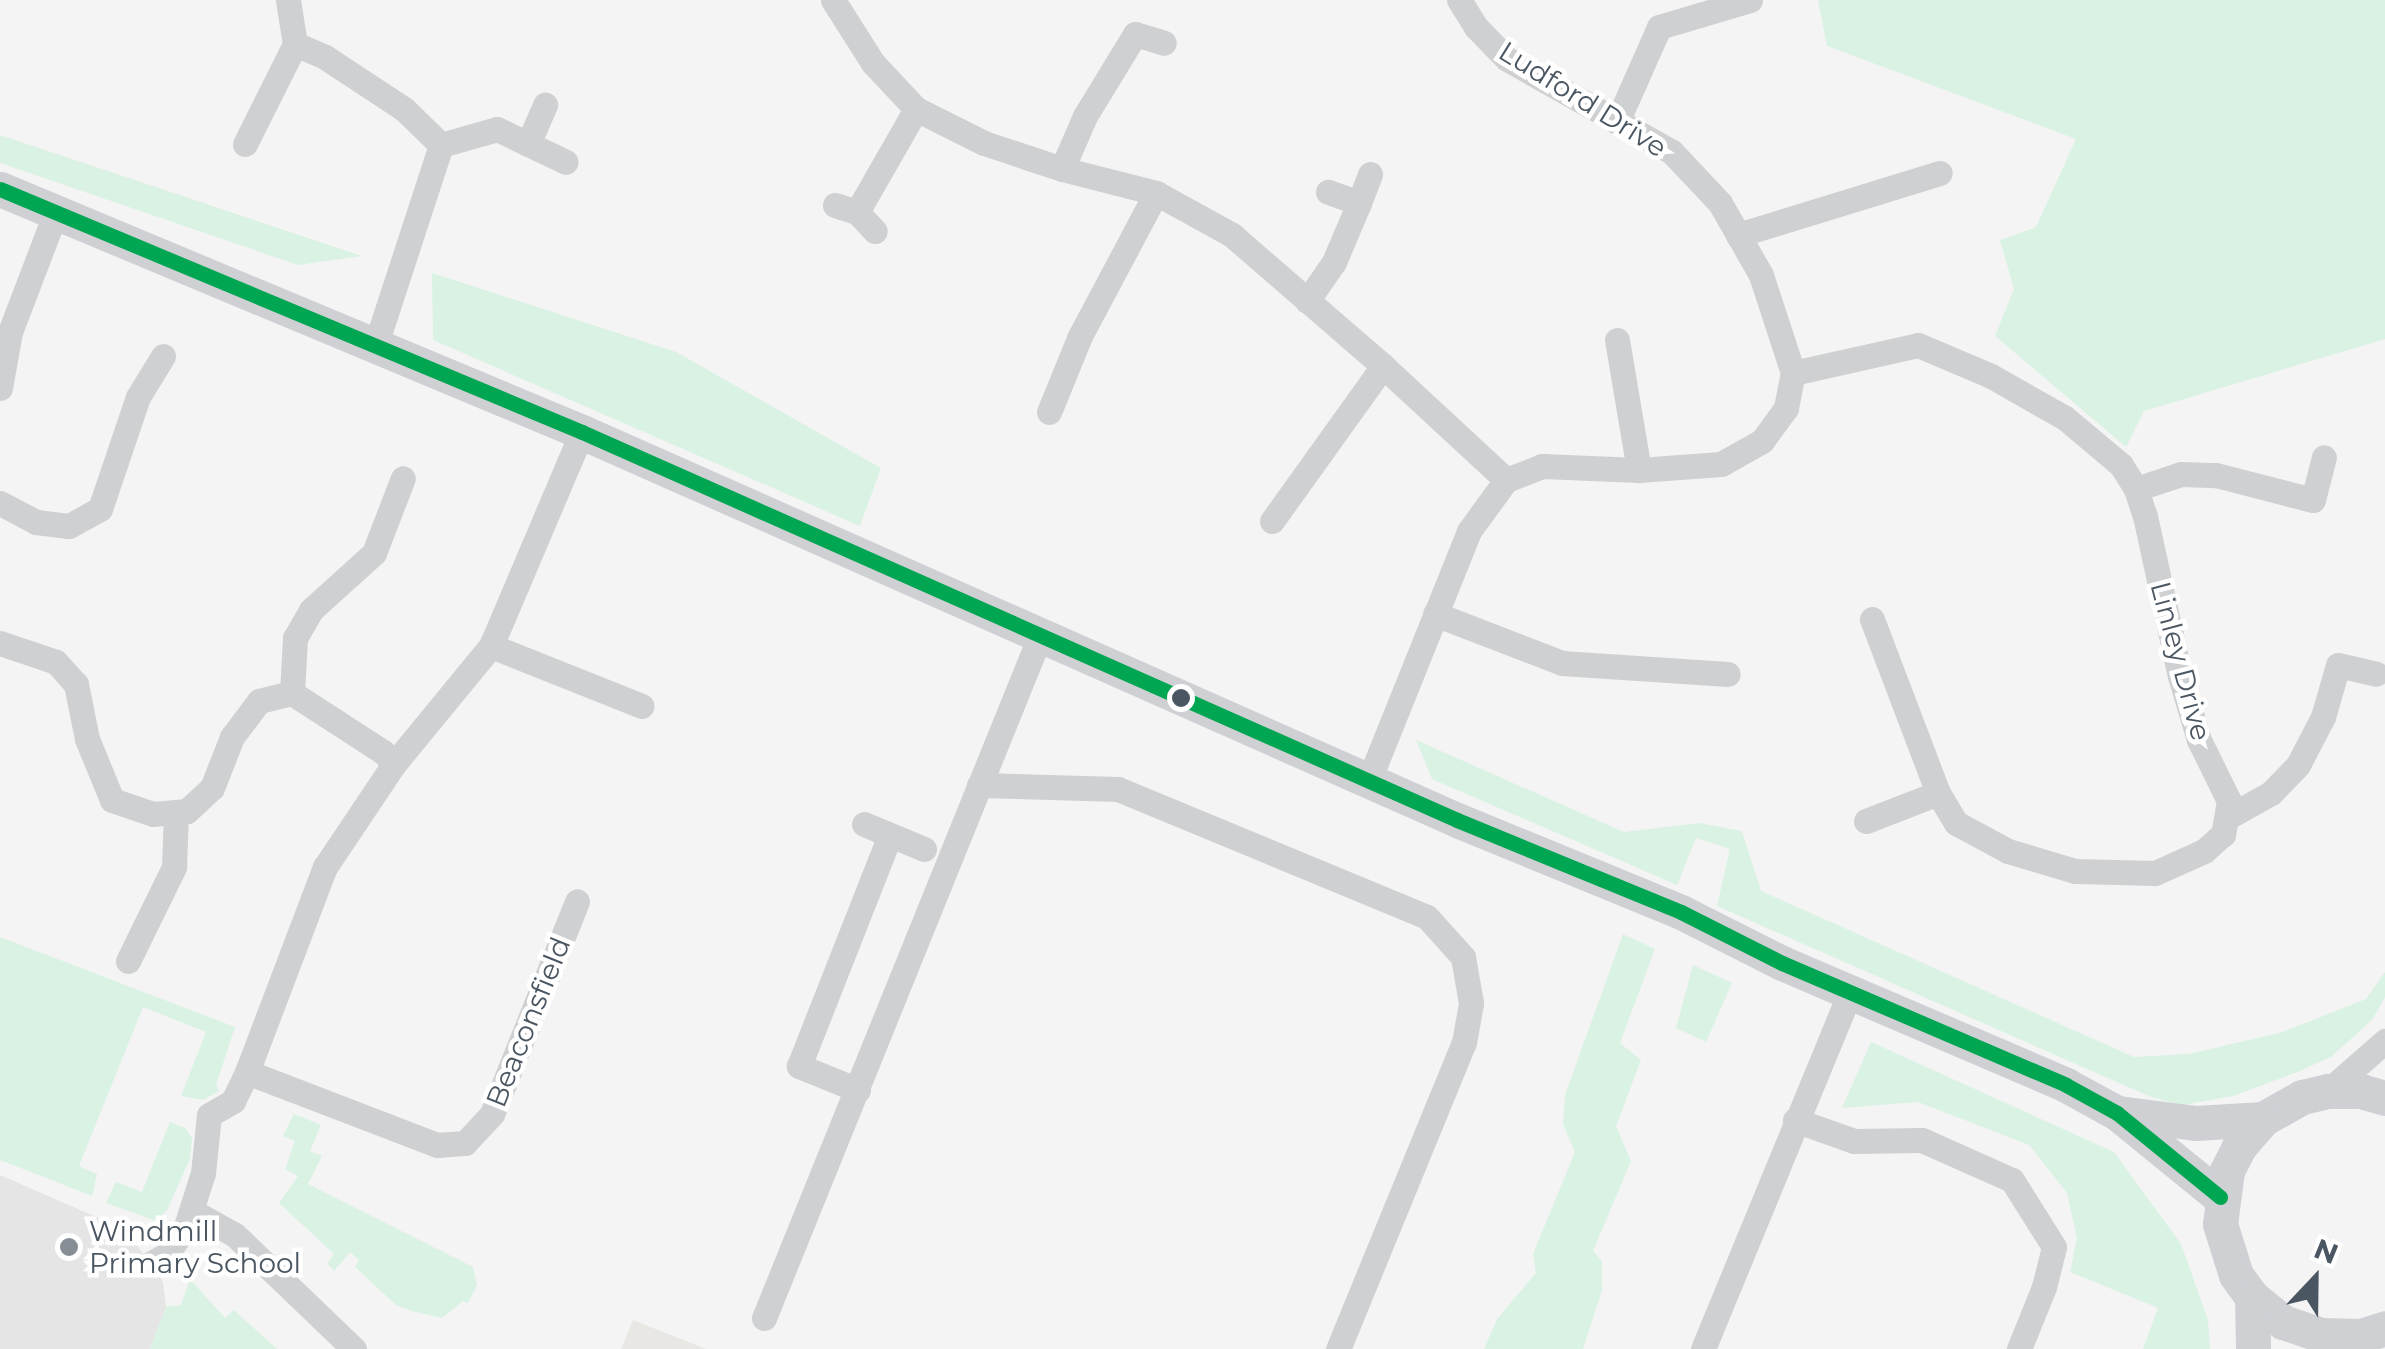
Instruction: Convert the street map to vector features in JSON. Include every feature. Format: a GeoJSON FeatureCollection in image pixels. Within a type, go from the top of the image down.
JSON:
{"type":"FeatureCollection","features":[{"type":"Feature","properties":{"kind":"street"},"geometry":{"type":"LineString","coordinates":[[245,144],[295,44],[288,0]]}},
{"type":"Feature","properties":{"kind":"street"},"geometry":{"type":"LineString","coordinates":[[833,0],[874,63],[916,109],[984,142],[1062,169],[1156,193],[1232,235],[1384,366],[1506,480]]}},
{"type":"Feature","properties":{"kind":"street","name":"Ludford Drive"},"geometry":{"type":"LineString","coordinates":[[1459,0],[1476,27],[1506,59],[1672,152],[1720,203],[1761,275],[1793,373]]}},
{"type":"Feature","properties":{"kind":"street"},"geometry":{"type":"LineString","coordinates":[[1616,122],[1659,27],[1750,0]]}},
{"type":"Feature","properties":{"kind":"street"},"geometry":{"type":"LineString","coordinates":[[1062,169],[1129,23],[1164,43]]}},
{"type":"Feature","properties":{"kind":"street"},"geometry":{"type":"LineString","coordinates":[[295,44],[326,57],[404,109],[441,145]]}},
{"type":"Feature","properties":{"kind":"street"},"geometry":{"type":"LineString","coordinates":[[528,144],[545,105]]}},
{"type":"Feature","properties":{"kind":"street"},"geometry":{"type":"LineString","coordinates":[[875,232],[846,208],[916,109]]}},
{"type":"Feature","properties":{"kind":"street"},"geometry":{"type":"LineString","coordinates":[[441,145],[498,129],[566,162]]}},
{"type":"Feature","properties":{"kind":"street"},"geometry":{"type":"LineString","coordinates":[[376,344],[441,145]]}},
{"type":"Feature","properties":{"kind":"street"},"geometry":{"type":"LineString","coordinates":[[1738,235],[1940,173]]}},
{"type":"Feature","properties":{"kind":"street"},"geometry":{"type":"LineString","coordinates":[[1308,301],[1334,262],[1370,174]]}},
{"type":"Feature","properties":{"kind":"street"},"geometry":{"type":"LineString","coordinates":[[0,188],[582,432],[1369,780],[1681,912],[1850,993],[2066,1085],[2117,1113],[2220,1197]]}},
{"type":"Feature","properties":{"kind":"street"},"geometry":{"type":"LineString","coordinates":[[1328,192],[1360,203]]}},
{"type":"Feature","properties":{"kind":"street"},"geometry":{"type":"LineString","coordinates":[[1049,412],[1080,336],[1156,193]]}},
{"type":"Feature","properties":{"kind":"street"},"geometry":{"type":"LineString","coordinates":[[0,388],[10,332],[57,209]]}},
{"type":"Feature","properties":{"kind":"street"},"geometry":{"type":"LineString","coordinates":[[1617,340],[1639,470]]}},
{"type":"Feature","properties":{"kind":"street","name":"Linley Drive"},"geometry":{"type":"LineString","coordinates":[[1793,373],[1918,345],[1991,376],[2065,418],[2120,465],[2136,488],[2180,676],[2199,740],[2228,800],[2228,818]]}},
{"type":"Feature","properties":{"kind":"street"},"geometry":{"type":"LineString","coordinates":[[0,503],[36,522],[69,526],[100,509],[138,397],[163,356]]}},
{"type":"Feature","properties":{"kind":"street"},"geometry":{"type":"LineString","coordinates":[[1272,520],[1384,366]]}},
{"type":"Feature","properties":{"kind":"street"},"geometry":{"type":"LineString","coordinates":[[1369,780],[1469,531],[1506,480],[1542,466],[1639,470],[1721,464],[1762,441],[1786,408],[1793,373]]}},
{"type":"Feature","properties":{"kind":"street"},"geometry":{"type":"LineString","coordinates":[[150,1264],[166,1255],[179,1240],[192,1211],[203,1173],[209,1115],[233,1101],[247,1072],[325,867],[394,764],[491,646],[582,432]]}},
{"type":"Feature","properties":{"kind":"street"},"geometry":{"type":"LineString","coordinates":[[2136,488],[2181,474],[2216,476],[2313,500],[2324,456]]}},
{"type":"Feature","properties":{"kind":"street"},"geometry":{"type":"LineString","coordinates":[[292,693],[296,638],[312,610],[374,553],[402,478]]}},
{"type":"Feature","properties":{"kind":"street"},"geometry":{"type":"LineString","coordinates":[[1435,614],[1562,662],[1728,674]]}},
{"type":"Feature","properties":{"kind":"street"},"geometry":{"type":"LineString","coordinates":[[1872,619],[1938,794],[1956,823],[2008,850],[2075,871],[2155,873],[2204,851],[2222,834],[2228,818],[2271,792],[2298,766],[2323,717],[2338,664],[2376,674]]}},
{"type":"Feature","properties":{"kind":"street"},"geometry":{"type":"LineString","coordinates":[[764,1318],[1040,636]]}},
{"type":"Feature","properties":{"kind":"street"},"geometry":{"type":"LineString","coordinates":[[0,643],[56,662],[76,684],[88,739],[112,800],[153,814],[187,811],[212,788],[232,737],[259,702],[292,693],[383,752],[394,764]]}},
{"type":"Feature","properties":{"kind":"street"},"geometry":{"type":"LineString","coordinates":[[491,646],[642,706]]}},
{"type":"Feature","properties":{"kind":"street"},"geometry":{"type":"LineString","coordinates":[[979,785],[1118,789],[1427,917],[1463,958],[1471,1003],[1464,1042],[1338,1349]]}},
{"type":"Feature","properties":{"kind":"street"},"geometry":{"type":"LineString","coordinates":[[1866,820],[1938,794]]}},
{"type":"Feature","properties":{"kind":"street"},"geometry":{"type":"LineString","coordinates":[[128,962],[174,867],[176,812]]}},
{"type":"Feature","properties":{"kind":"street"},"geometry":{"type":"LineString","coordinates":[[864,824],[924,848]]}},
{"type":"Feature","properties":{"kind":"street"},"geometry":{"type":"LineString","coordinates":[[858,1090],[800,1066],[890,835]]}},
{"type":"Feature","properties":{"kind":"street","name":"Beaconsfield"},"geometry":{"type":"LineString","coordinates":[[247,1072],[437,1145],[465,1143],[492,1114],[577,901]]}},
{"type":"Feature","properties":{"kind":"street"},"geometry":{"type":"LineString","coordinates":[[1702,1349],[1850,993]]}},
{"type":"Feature","properties":{"kind":"street"},"geometry":{"type":"LineString","coordinates":[[2328,1091],[2385,1041]]}},
{"type":"Feature","properties":{"kind":"street"},"geometry":{"type":"LineString","coordinates":[[2364,1338],[2322,1335],[2283,1322],[2252,1297],[2225,1250],[2220,1197],[2239,1147],[2263,1118],[2302,1097],[2328,1091],[2361,1092],[2385,1098]]}},
{"type":"Feature","properties":{"kind":"street"},"geometry":{"type":"LineString","coordinates":[[2117,1113],[2196,1123],[2263,1118]]}},
{"type":"Feature","properties":{"kind":"street"},"geometry":{"type":"LineString","coordinates":[[1796,1120],[1854,1141],[1922,1140],[2012,1180],[2054,1246],[2044,1288],[2020,1349]]}},
{"type":"Feature","properties":{"kind":"street"},"geometry":{"type":"LineString","coordinates":[[192,1211],[235,1235],[354,1349]]}},
{"type":"Feature","properties":{"kind":"street"},"geometry":{"type":"LineString","coordinates":[[2252,1297],[2253,1349]]}},
{"type":"Feature","properties":{"kind":"shaded area","name":"Windmill Primary School"},"geometry":{"type":"Polygon","coordinates":[[[0,1175],[126,1230],[163,1282],[166,1307],[150,1349],[0,1349],[0,1175]]]}},
{"type":"Feature","properties":{"kind":"shaded area"},"geometry":{"type":"Polygon","coordinates":[[[633,1320],[706,1349],[621,1349],[633,1320]]]}},
{"type":"Feature","properties":{"kind":"green space"},"geometry":{"type":"Polygon","coordinates":[[[1818,0],[2385,0],[2385,339],[2144,411],[2126,447],[1995,336],[2014,289],[2000,240],[2036,227],[2076,139],[1827,46],[1818,0]]]}},
{"type":"Feature","properties":{"kind":"green space"},"geometry":{"type":"Polygon","coordinates":[[[0,135],[362,256],[298,265],[0,163],[0,135]]]}},
{"type":"Feature","properties":{"kind":"green space"},"geometry":{"type":"Polygon","coordinates":[[[432,273],[676,352],[881,468],[860,526],[433,340],[432,273]]]}},
{"type":"Feature","properties":{"kind":"green space"},"geometry":{"type":"Polygon","coordinates":[[[1416,740],[1624,832],[1699,823],[1742,831],[1761,891],[2134,1057],[2189,1054],[2283,1032],[2366,999],[2385,972],[2385,997],[2372,1020],[2331,1057],[2295,1073],[2233,1096],[2182,1105],[2151,1097],[1717,906],[1730,849],[1696,838],[1677,885],[1432,779],[1416,740]]]}},
{"type":"Feature","properties":{"kind":"green space"},"geometry":{"type":"Polygon","coordinates":[[[1623,934],[1655,949],[1620,1043],[1641,1060],[1616,1126],[1631,1161],[1593,1251],[1602,1261],[1602,1290],[1583,1349],[1484,1349],[1497,1319],[1536,1273],[1533,1254],[1575,1152],[1563,1124],[1565,1095],[1623,934]]]}},
{"type":"Feature","properties":{"kind":"green space"},"geometry":{"type":"Polygon","coordinates":[[[0,937],[235,1027],[216,1085],[219,1091],[203,1100],[181,1096],[206,1032],[143,1007],[79,1166],[97,1174],[92,1196],[0,1160],[0,937]]]}},
{"type":"Feature","properties":{"kind":"green space"},"geometry":{"type":"Polygon","coordinates":[[[1693,965],[1732,983],[1706,1042],[1676,1028],[1693,965]]]}},
{"type":"Feature","properties":{"kind":"green space"},"geometry":{"type":"Polygon","coordinates":[[[1871,1042],[2114,1152],[2181,1244],[2208,1320],[2210,1349],[2143,1349],[2158,1308],[2070,1272],[2077,1238],[2067,1193],[2029,1145],[1918,1102],[1842,1108],[1871,1042]]]}},
{"type":"Feature","properties":{"kind":"green space"},"geometry":{"type":"Polygon","coordinates":[[[294,1114],[321,1125],[310,1151],[322,1156],[308,1184],[473,1267],[477,1285],[468,1303],[463,1301],[442,1318],[396,1305],[355,1267],[359,1260],[350,1252],[334,1271],[327,1263],[334,1254],[279,1203],[298,1176],[285,1169],[295,1141],[283,1136],[294,1114]]]}},
{"type":"Feature","properties":{"kind":"green space"},"geometry":{"type":"Polygon","coordinates":[[[170,1122],[185,1128],[192,1138],[190,1159],[167,1210],[156,1221],[106,1203],[116,1182],[142,1192],[170,1122]]]}},
{"type":"Feature","properties":{"kind":"green space"},"geometry":{"type":"Polygon","coordinates":[[[190,1279],[225,1318],[234,1310],[277,1349],[150,1349],[166,1307],[181,1305],[190,1279]]]}},
{"type":"Feature","properties":{"kind":"transit line"},"geometry":{"type":"LineString","coordinates":[[0,189],[582,432],[1457,820],[1681,912],[1782,963],[2066,1085],[2117,1113],[2220,1197]]}},
{"type":"Feature","properties":{"kind":"place","name":"Windmill Primary School"},"geometry":{"type":"Point","coordinates":[69,1247]}}]}
